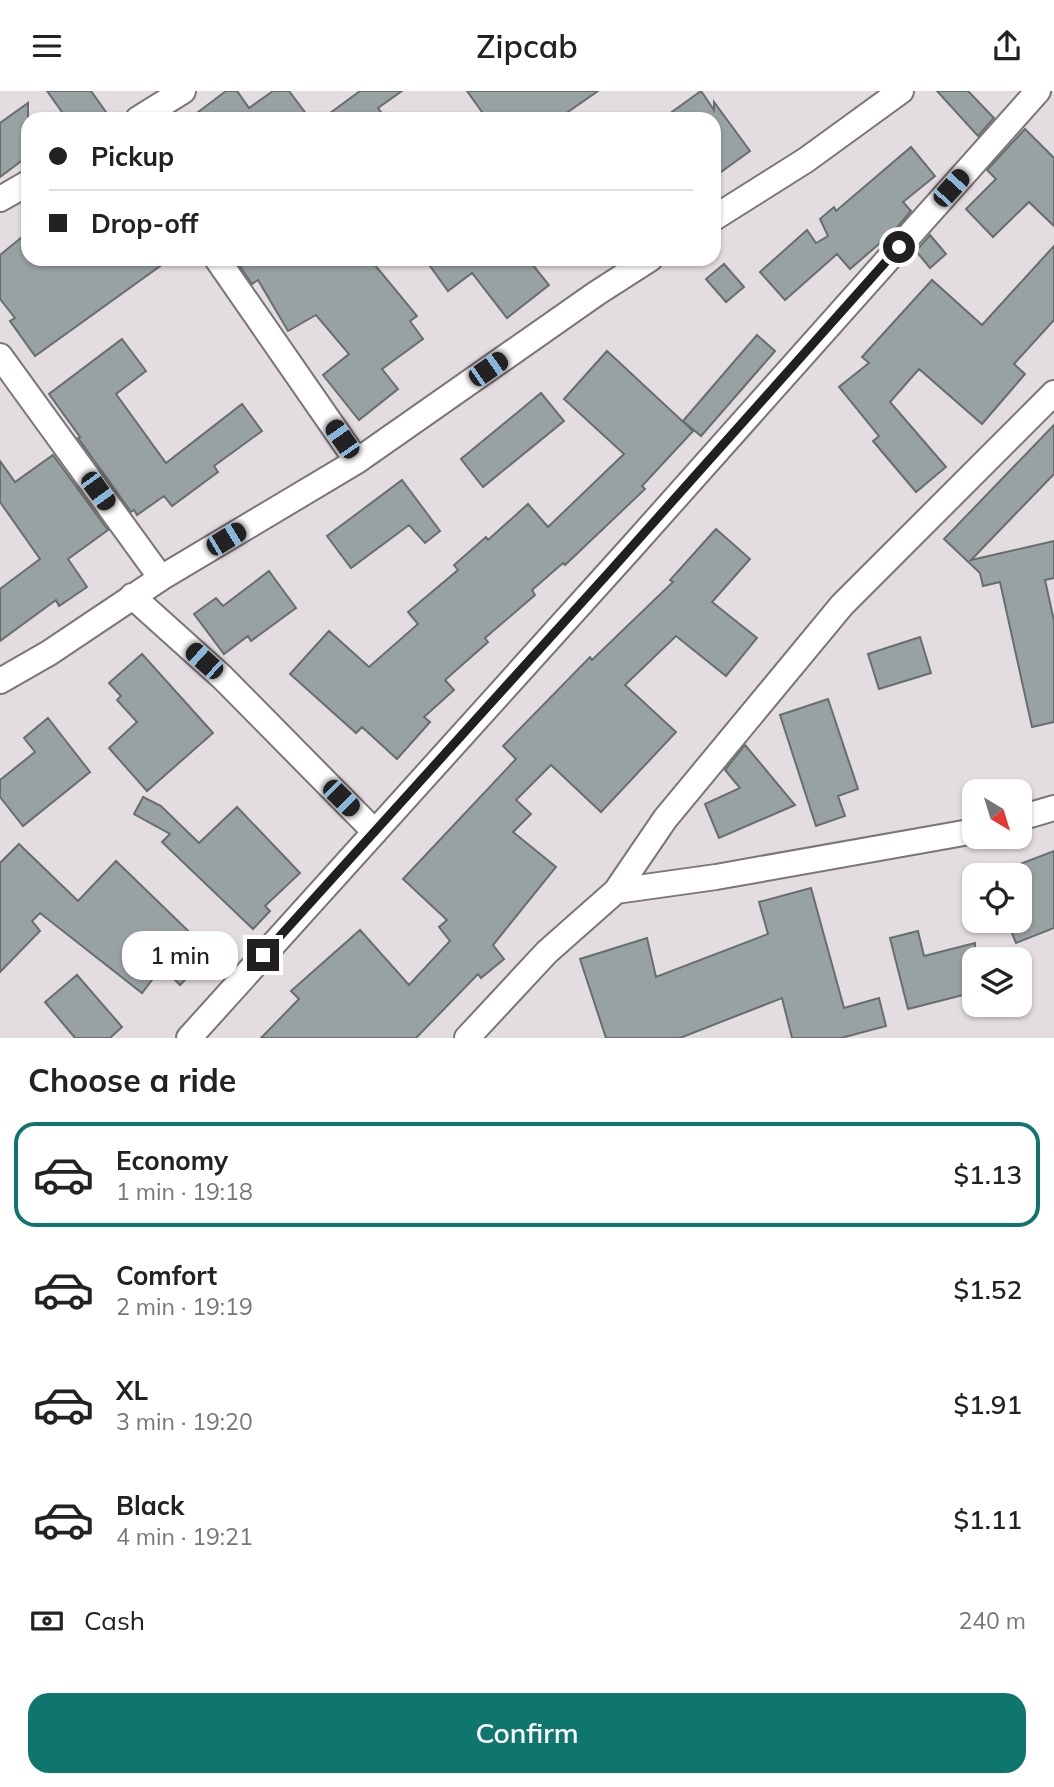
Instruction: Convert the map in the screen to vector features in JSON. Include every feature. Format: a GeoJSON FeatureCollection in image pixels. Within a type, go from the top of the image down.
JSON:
{"type":"FeatureCollection","features":[{"type":"Feature","properties":{"kind":"street"},"geometry":{"type":"LineString","coordinates":[[149,112],[183,91]]}},
{"type":"Feature","properties":{"kind":"street"},"geometry":{"type":"LineString","coordinates":[[721,214],[806,160],[901,91]]}},
{"type":"Feature","properties":{"kind":"street"},"geometry":{"type":"LineString","coordinates":[[189,1038],[1038,91]]}},
{"type":"Feature","properties":{"kind":"street"},"geometry":{"type":"LineString","coordinates":[[1045,91],[1054,101]]}},
{"type":"Feature","properties":{"kind":"street"},"geometry":{"type":"LineString","coordinates":[[0,199],[21,188]]}},
{"type":"Feature","properties":{"kind":"street"},"geometry":{"type":"LineString","coordinates":[[222,266],[357,461]]}},
{"type":"Feature","properties":{"kind":"street"},"geometry":{"type":"LineString","coordinates":[[0,681],[49,653],[161,578],[357,461],[639,266]]}},
{"type":"Feature","properties":{"kind":"street"},"geometry":{"type":"LineString","coordinates":[[0,356],[161,578]]}},
{"type":"Feature","properties":{"kind":"street"},"geometry":{"type":"LineString","coordinates":[[467,1038],[547,953],[615,891],[664,819],[842,605],[1054,393]]}},
{"type":"Feature","properties":{"kind":"street"},"geometry":{"type":"LineString","coordinates":[[132,596],[222,677],[374,832]]}},
{"type":"Feature","properties":{"kind":"street"},"geometry":{"type":"LineString","coordinates":[[1032,814],[1054,808]]}},
{"type":"Feature","properties":{"kind":"street"},"geometry":{"type":"LineString","coordinates":[[615,891],[716,877],[962,833]]}},
{"type":"Feature","properties":{"kind":"building"},"geometry":{"type":"Polygon","coordinates":[[[47,91],[91,91],[106,112],[62,112],[47,91]]]}},
{"type":"Feature","properties":{"kind":"building"},"geometry":{"type":"Polygon","coordinates":[[[226,91],[237,91],[249,108],[273,91],[289,91],[305,112],[198,112],[226,91]]]}},
{"type":"Feature","properties":{"kind":"building"},"geometry":{"type":"Polygon","coordinates":[[[360,91],[402,91],[378,108],[381,112],[332,112],[360,91]]]}},
{"type":"Feature","properties":{"kind":"building"},"geometry":{"type":"Polygon","coordinates":[[[467,91],[598,91],[568,112],[482,112],[467,91]]]}},
{"type":"Feature","properties":{"kind":"building"},"geometry":{"type":"Polygon","coordinates":[[[701,91],[714,110],[714,102],[750,151],[721,172],[721,112],[672,112],[701,91]]]}},
{"type":"Feature","properties":{"kind":"building"},"geometry":{"type":"Polygon","coordinates":[[[937,91],[968,91],[994,118],[978,136],[937,91]]]}},
{"type":"Feature","properties":{"kind":"building"},"geometry":{"type":"Polygon","coordinates":[[[28,103],[28,112],[21,112],[21,161],[0,177],[0,123],[28,103]]]}},
{"type":"Feature","properties":{"kind":"building"},"geometry":{"type":"Polygon","coordinates":[[[1025,129],[1054,158],[1054,226],[1029,202],[993,237],[966,209],[996,179],[987,170],[1025,129]]]}},
{"type":"Feature","properties":{"kind":"building"},"geometry":{"type":"Polygon","coordinates":[[[911,147],[935,176],[903,202],[911,211],[894,231],[850,269],[837,254],[785,300],[760,272],[807,230],[816,243],[828,236],[820,219],[834,207],[836,211],[911,147]]]}},
{"type":"Feature","properties":{"kind":"building"},"geometry":{"type":"Polygon","coordinates":[[[930,235],[946,254],[930,268],[916,251],[930,235]]]}},
{"type":"Feature","properties":{"kind":"building"},"geometry":{"type":"Polygon","coordinates":[[[21,238],[21,266],[160,266],[35,356],[10,321],[15,318],[0,299],[0,255],[21,238]]]}},
{"type":"Feature","properties":{"kind":"building"},"geometry":{"type":"Polygon","coordinates":[[[1054,246],[1054,320],[1014,364],[1025,374],[982,424],[919,369],[890,402],[946,467],[916,492],[873,441],[879,436],[839,387],[869,363],[862,357],[932,280],[982,325],[1054,246]]]}},
{"type":"Feature","properties":{"kind":"building"},"geometry":{"type":"Polygon","coordinates":[[[724,264],[744,287],[726,302],[706,279],[724,264]]]}},
{"type":"Feature","properties":{"kind":"building"},"geometry":{"type":"Polygon","coordinates":[[[240,266],[376,266],[417,316],[410,321],[423,339],[382,369],[398,389],[359,420],[323,375],[349,354],[316,315],[288,331],[258,280],[252,284],[240,266]]]}},
{"type":"Feature","properties":{"kind":"building"},"geometry":{"type":"Polygon","coordinates":[[[430,266],[534,266],[549,285],[507,318],[472,273],[448,291],[430,266]]]}},
{"type":"Feature","properties":{"kind":"building"},"geometry":{"type":"Polygon","coordinates":[[[757,335],[775,351],[701,436],[683,421],[757,335]]]}},
{"type":"Feature","properties":{"kind":"building"},"geometry":{"type":"Polygon","coordinates":[[[122,339],[146,371],[116,394],[166,463],[242,404],[262,431],[214,466],[218,472],[172,506],[164,496],[137,515],[134,510],[131,512],[49,394],[122,339]]]}},
{"type":"Feature","properties":{"kind":"building"},"geometry":{"type":"Polygon","coordinates":[[[607,351],[693,431],[642,486],[645,489],[565,565],[563,563],[532,590],[535,595],[485,638],[488,642],[445,680],[454,690],[424,717],[430,722],[397,759],[362,727],[356,733],[290,674],[329,631],[369,667],[418,624],[408,612],[458,570],[454,565],[486,537],[488,540],[528,504],[548,527],[624,454],[564,399],[607,351]]]}},
{"type":"Feature","properties":{"kind":"building"},"geometry":{"type":"Polygon","coordinates":[[[541,393],[564,421],[483,487],[461,459],[541,393]]]}},
{"type":"Feature","properties":{"kind":"building"},"geometry":{"type":"Polygon","coordinates":[[[1054,425],[1054,474],[971,560],[1054,541],[1054,578],[1045,580],[1054,621],[1054,722],[1032,727],[1000,582],[983,586],[980,573],[944,539],[1054,425]]]}},
{"type":"Feature","properties":{"kind":"building"},"geometry":{"type":"Polygon","coordinates":[[[53,455],[108,530],[68,559],[87,587],[59,606],[56,600],[0,641],[0,589],[40,559],[0,502],[0,461],[15,482],[53,455]]]}},
{"type":"Feature","properties":{"kind":"building"},"geometry":{"type":"Polygon","coordinates":[[[402,480],[440,531],[425,543],[409,525],[351,568],[327,536],[402,480]]]}},
{"type":"Feature","properties":{"kind":"building"},"geometry":{"type":"Polygon","coordinates":[[[716,529],[750,559],[712,602],[757,638],[726,676],[676,636],[625,685],[676,732],[601,812],[551,765],[516,800],[531,814],[513,832],[556,867],[493,945],[504,959],[481,978],[478,974],[416,1038],[261,1038],[299,999],[291,991],[360,930],[409,985],[450,941],[439,927],[447,920],[403,879],[516,759],[503,746],[590,657],[592,660],[673,582],[670,580],[716,529]]]}},
{"type":"Feature","properties":{"kind":"building"},"geometry":{"type":"Polygon","coordinates":[[[269,571],[296,608],[251,641],[248,636],[224,654],[194,614],[216,598],[223,606],[269,571]]]}},
{"type":"Feature","properties":{"kind":"building"},"geometry":{"type":"Polygon","coordinates":[[[920,637],[931,673],[879,689],[868,654],[920,637]]]}},
{"type":"Feature","properties":{"kind":"building"},"geometry":{"type":"Polygon","coordinates":[[[142,654],[213,733],[147,791],[109,748],[137,722],[117,700],[121,696],[109,683],[142,654]]]}},
{"type":"Feature","properties":{"kind":"building"},"geometry":{"type":"Polygon","coordinates":[[[828,699],[858,789],[838,796],[845,816],[816,826],[780,715],[828,699]]]}},
{"type":"Feature","properties":{"kind":"building"},"geometry":{"type":"Polygon","coordinates":[[[48,718],[90,772],[23,826],[0,797],[0,780],[35,752],[24,738],[48,718]]]}},
{"type":"Feature","properties":{"kind":"building"},"geometry":{"type":"Polygon","coordinates":[[[745,745],[795,805],[719,838],[705,804],[740,788],[725,770],[745,745]]]}},
{"type":"Feature","properties":{"kind":"building"},"geometry":{"type":"Polygon","coordinates":[[[143,797],[161,806],[199,843],[237,807],[300,873],[265,906],[270,911],[253,929],[162,842],[170,834],[134,814],[143,797]]]}},
{"type":"Feature","properties":{"kind":"building"},"geometry":{"type":"Polygon","coordinates":[[[19,844],[78,901],[116,861],[211,953],[180,985],[162,967],[142,993],[40,913],[32,921],[40,931],[0,972],[0,863],[19,844]]]}},
{"type":"Feature","properties":{"kind":"building"},"geometry":{"type":"Polygon","coordinates":[[[1054,851],[1054,928],[1016,943],[1012,933],[1032,933],[1032,863],[1023,863],[1054,851]]]}},
{"type":"Feature","properties":{"kind":"building"},"geometry":{"type":"Polygon","coordinates":[[[811,888],[844,1008],[879,998],[886,1026],[841,1038],[792,1038],[782,998],[680,1038],[606,1038],[580,959],[647,938],[656,977],[768,934],[759,902],[811,888]]]}},
{"type":"Feature","properties":{"kind":"building"},"geometry":{"type":"Polygon","coordinates":[[[918,931],[924,956],[975,943],[975,947],[962,947],[962,995],[908,1009],[890,938],[918,931]]]}},
{"type":"Feature","properties":{"kind":"building"},"geometry":{"type":"Polygon","coordinates":[[[77,975],[122,1027],[110,1038],[75,1038],[45,1002],[77,975]]]}},
{"type":"Feature","properties":{"kind":"route"},"geometry":{"type":"LineString","coordinates":[[263,955],[899,247]]}}]}
